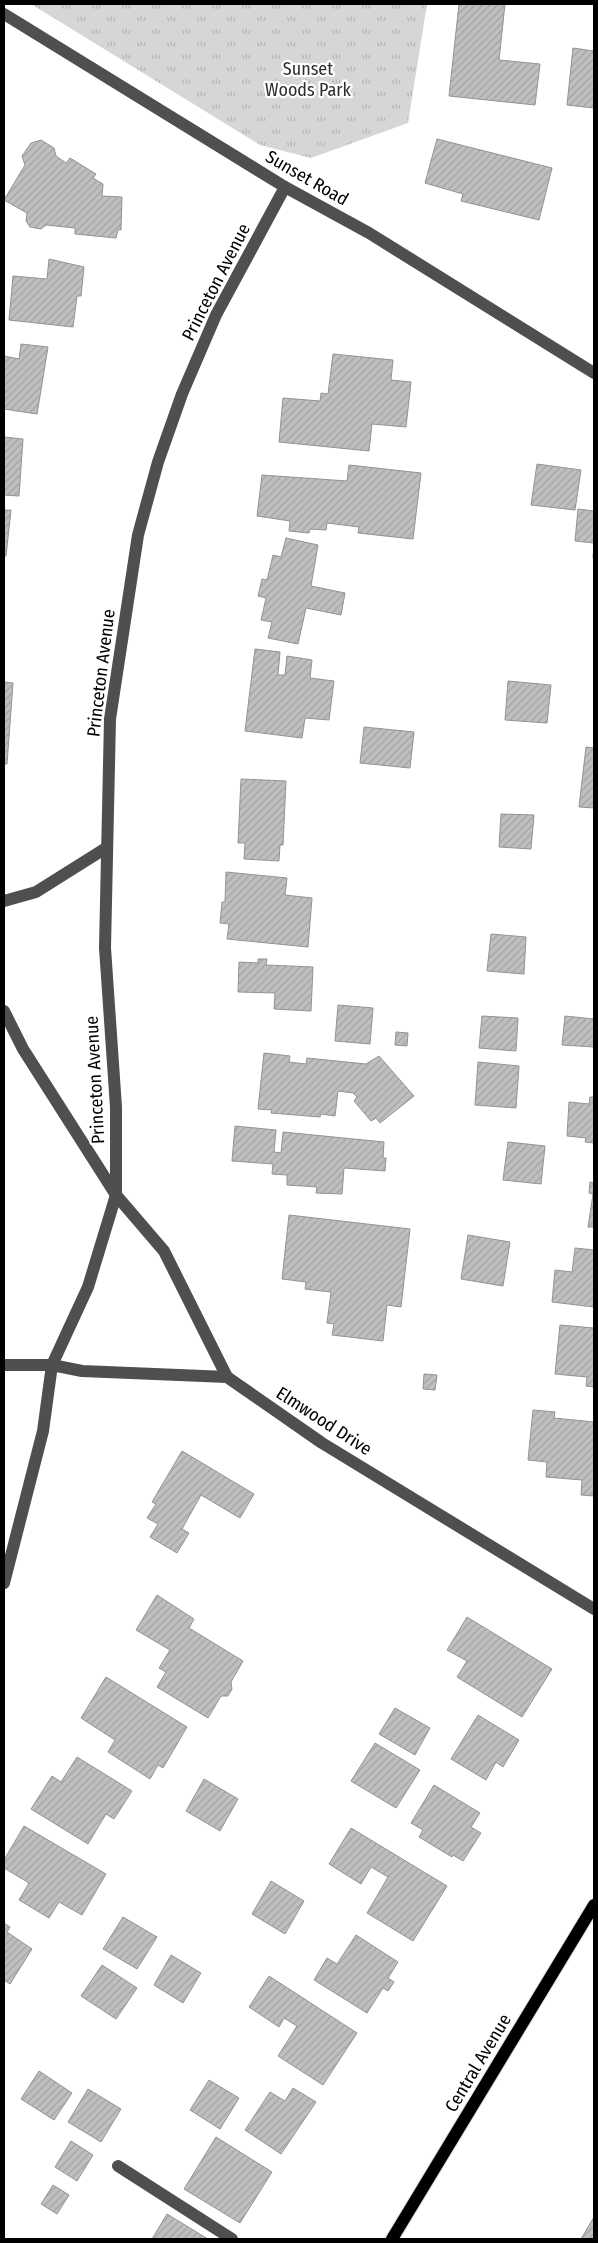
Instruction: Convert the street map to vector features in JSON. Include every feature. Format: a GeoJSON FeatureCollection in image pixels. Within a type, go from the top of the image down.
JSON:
{"type":"FeatureCollection","features":[{"type":"Feature","properties":{"kind":"main road","name":"Central Avenue"},"geometry":{"type":"LineString","coordinates":[[392,2239],[594,1904]]}},
{"type":"Feature","properties":{"kind":"street","name":"Sunset Road"},"geometry":{"type":"LineString","coordinates":[[4,14],[285,187],[369,233],[594,373]]}},
{"type":"Feature","properties":{"kind":"street","name":"Princeton Avenue"},"geometry":{"type":"LineString","coordinates":[[4,1583],[43,1431],[52,1365],[88,1287],[116,1195],[116,1107],[106,948],[106,848],[110,719],[138,535],[153,480],[182,394],[216,315],[285,187]]}},
{"type":"Feature","properties":{"kind":"street"},"geometry":{"type":"LineString","coordinates":[[4,901],[36,892],[106,848]]}},
{"type":"Feature","properties":{"kind":"street"},"geometry":{"type":"LineString","coordinates":[[4,1011],[23,1049],[116,1195],[164,1251],[227,1377],[82,1370],[52,1365],[4,1365]]}},
{"type":"Feature","properties":{"kind":"street","name":"Elmwood Drive"},"geometry":{"type":"LineString","coordinates":[[227,1377],[322,1442],[594,1609]]}},
{"type":"Feature","properties":{"kind":"street"},"geometry":{"type":"LineString","coordinates":[[118,2166],[232,2239]]}},
{"type":"Feature","properties":{"kind":"green space","name":"Sunset Woods Park"},"geometry":{"type":"Polygon","coordinates":[[[31,4],[427,4],[408,123],[311,158],[260,145],[31,4]]]}},
{"type":"Feature","properties":{"kind":"building"},"geometry":{"type":"Polygon","coordinates":[[[459,4],[505,4],[499,60],[540,64],[535,105],[449,96],[459,4]]]}},
{"type":"Feature","properties":{"kind":"building"},"geometry":{"type":"Polygon","coordinates":[[[573,48],[594,51],[594,108],[567,105],[573,48]]]}},
{"type":"Feature","properties":{"kind":"building"},"geometry":{"type":"Polygon","coordinates":[[[437,139],[552,168],[539,220],[461,201],[463,194],[425,183],[437,139]]]}},
{"type":"Feature","properties":{"kind":"building"},"geometry":{"type":"Polygon","coordinates":[[[41,140],[54,148],[56,156],[66,163],[70,158],[96,174],[93,178],[103,184],[102,196],[122,197],[121,230],[118,230],[116,238],[75,234],[75,228],[46,225],[41,229],[30,227],[26,221],[27,213],[4,200],[25,165],[22,156],[31,143],[41,140]]]}},
{"type":"Feature","properties":{"kind":"building"},"geometry":{"type":"Polygon","coordinates":[[[49,259],[84,267],[81,296],[77,296],[73,327],[9,320],[13,276],[47,279],[49,259]]]}},
{"type":"Feature","properties":{"kind":"building"},"geometry":{"type":"Polygon","coordinates":[[[21,344],[48,347],[37,414],[4,409],[4,356],[19,359],[21,344]]]}},
{"type":"Feature","properties":{"kind":"building"},"geometry":{"type":"Polygon","coordinates":[[[333,354],[393,360],[391,380],[411,382],[406,427],[372,424],[369,451],[279,442],[283,398],[320,401],[321,393],[328,394],[333,354]]]}},
{"type":"Feature","properties":{"kind":"building"},"geometry":{"type":"Polygon","coordinates":[[[4,437],[23,439],[19,496],[4,495],[4,437]]]}},
{"type":"Feature","properties":{"kind":"building"},"geometry":{"type":"Polygon","coordinates":[[[537,464],[581,470],[575,510],[531,505],[537,464]]]}},
{"type":"Feature","properties":{"kind":"building"},"geometry":{"type":"Polygon","coordinates":[[[349,465],[421,473],[413,539],[358,533],[359,527],[327,523],[326,530],[310,529],[309,533],[289,531],[290,521],[257,516],[262,475],[347,481],[349,465]]]}},
{"type":"Feature","properties":{"kind":"building"},"geometry":{"type":"Polygon","coordinates":[[[578,509],[594,511],[594,543],[575,541],[578,509]]]}},
{"type":"Feature","properties":{"kind":"building"},"geometry":{"type":"Polygon","coordinates":[[[4,510],[11,510],[6,556],[4,556],[4,510]]]}},
{"type":"Feature","properties":{"kind":"building"},"geometry":{"type":"Polygon","coordinates":[[[286,538],[318,545],[311,586],[345,593],[341,615],[306,608],[298,644],[268,638],[272,622],[261,620],[266,598],[258,596],[262,579],[267,580],[273,555],[281,557],[286,538]]]}},
{"type":"Feature","properties":{"kind":"building"},"geometry":{"type":"Polygon","coordinates":[[[255,649],[280,652],[278,675],[285,675],[287,656],[312,660],[310,678],[334,681],[329,720],[305,718],[302,738],[245,731],[255,649]]]}},
{"type":"Feature","properties":{"kind":"building"},"geometry":{"type":"Polygon","coordinates":[[[508,681],[551,685],[547,723],[505,720],[508,681]]]}},
{"type":"Feature","properties":{"kind":"building"},"geometry":{"type":"Polygon","coordinates":[[[4,682],[13,683],[7,764],[4,764],[4,682]]]}},
{"type":"Feature","properties":{"kind":"building"},"geometry":{"type":"Polygon","coordinates":[[[364,727],[414,732],[410,768],[360,763],[364,727]]]}},
{"type":"Feature","properties":{"kind":"building"},"geometry":{"type":"Polygon","coordinates":[[[586,747],[594,748],[594,808],[579,807],[586,747]]]}},
{"type":"Feature","properties":{"kind":"building"},"geometry":{"type":"Polygon","coordinates":[[[241,779],[286,781],[283,845],[280,845],[279,861],[244,859],[245,843],[238,843],[241,779]]]}},
{"type":"Feature","properties":{"kind":"building"},"geometry":{"type":"Polygon","coordinates":[[[501,814],[534,815],[531,849],[499,847],[501,814]]]}},
{"type":"Feature","properties":{"kind":"building"},"geometry":{"type":"Polygon","coordinates":[[[226,872],[287,878],[285,895],[312,898],[308,947],[227,939],[229,924],[220,923],[222,902],[225,902],[226,872]]]}},
{"type":"Feature","properties":{"kind":"building"},"geometry":{"type":"Polygon","coordinates":[[[491,934],[526,937],[524,974],[487,971],[491,934]]]}},
{"type":"Feature","properties":{"kind":"building"},"geometry":{"type":"Polygon","coordinates":[[[258,959],[267,959],[266,965],[313,967],[311,1011],[274,1009],[275,993],[238,992],[239,962],[258,963],[258,959]]]}},
{"type":"Feature","properties":{"kind":"building"},"geometry":{"type":"Polygon","coordinates":[[[338,1005],[373,1008],[370,1044],[335,1041],[338,1005]]]}},
{"type":"Feature","properties":{"kind":"building"},"geometry":{"type":"Polygon","coordinates":[[[482,1016],[518,1018],[516,1051],[479,1048],[482,1016]]]}},
{"type":"Feature","properties":{"kind":"building"},"geometry":{"type":"Polygon","coordinates":[[[565,1016],[594,1019],[594,1047],[562,1045],[565,1016]]]}},
{"type":"Feature","properties":{"kind":"building"},"geometry":{"type":"Polygon","coordinates":[[[396,1032],[408,1033],[407,1046],[395,1045],[396,1032]]]}},
{"type":"Feature","properties":{"kind":"building"},"geometry":{"type":"Polygon","coordinates":[[[264,1053],[290,1056],[289,1062],[306,1064],[307,1058],[366,1064],[379,1056],[414,1096],[380,1123],[376,1118],[371,1121],[354,1101],[357,1097],[353,1093],[338,1091],[335,1116],[321,1114],[320,1117],[271,1113],[272,1110],[258,1109],[264,1053]]]}},
{"type":"Feature","properties":{"kind":"building"},"geometry":{"type":"Polygon","coordinates":[[[478,1062],[519,1066],[516,1108],[475,1105],[478,1062]]]}},
{"type":"Feature","properties":{"kind":"building"},"geometry":{"type":"Polygon","coordinates":[[[590,1097],[594,1097],[594,1143],[585,1142],[586,1138],[567,1136],[569,1102],[589,1104],[590,1097]]]}},
{"type":"Feature","properties":{"kind":"building"},"geometry":{"type":"Polygon","coordinates":[[[235,1126],[276,1130],[274,1152],[281,1153],[283,1132],[384,1142],[383,1158],[386,1158],[385,1171],[344,1168],[342,1194],[316,1193],[317,1187],[287,1185],[287,1175],[272,1174],[273,1164],[232,1161],[235,1126]]]}},
{"type":"Feature","properties":{"kind":"building"},"geometry":{"type":"Polygon","coordinates":[[[508,1142],[545,1146],[541,1184],[503,1180],[508,1142]]]}},
{"type":"Feature","properties":{"kind":"building"},"geometry":{"type":"Polygon","coordinates":[[[590,1182],[594,1183],[594,1227],[588,1227],[593,1194],[589,1193],[590,1182]]]}},
{"type":"Feature","properties":{"kind":"building"},"geometry":{"type":"Polygon","coordinates":[[[289,1215],[410,1229],[401,1307],[387,1305],[383,1341],[332,1335],[334,1324],[327,1323],[331,1292],[305,1289],[306,1282],[282,1279],[289,1215]]]}},
{"type":"Feature","properties":{"kind":"building"},"geometry":{"type":"Polygon","coordinates":[[[468,1235],[510,1242],[503,1286],[461,1279],[468,1235]]]}},
{"type":"Feature","properties":{"kind":"building"},"geometry":{"type":"Polygon","coordinates":[[[575,1248],[594,1250],[594,1307],[552,1302],[555,1270],[572,1272],[575,1248]]]}},
{"type":"Feature","properties":{"kind":"building"},"geometry":{"type":"Polygon","coordinates":[[[560,1325],[594,1328],[594,1387],[586,1386],[587,1377],[555,1374],[560,1325]]]}},
{"type":"Feature","properties":{"kind":"building"},"geometry":{"type":"Polygon","coordinates":[[[424,1374],[437,1375],[435,1390],[423,1389],[424,1374]]]}},
{"type":"Feature","properties":{"kind":"building"},"geometry":{"type":"Polygon","coordinates":[[[533,1410],[555,1412],[554,1418],[594,1422],[594,1496],[581,1495],[582,1480],[546,1477],[547,1462],[528,1460],[533,1410]]]}},
{"type":"Feature","properties":{"kind":"building"},"geometry":{"type":"Polygon","coordinates":[[[182,1451],[254,1494],[240,1518],[201,1495],[182,1529],[189,1533],[177,1553],[150,1537],[158,1524],[147,1518],[156,1504],[152,1502],[182,1451]]]}},
{"type":"Feature","properties":{"kind":"building"},"geometry":{"type":"Polygon","coordinates":[[[157,1595],[194,1619],[189,1628],[243,1661],[231,1682],[232,1689],[228,1696],[221,1696],[208,1718],[157,1687],[166,1672],[159,1668],[170,1650],[136,1630],[157,1595]]]}},
{"type":"Feature","properties":{"kind":"building"},"geometry":{"type":"Polygon","coordinates":[[[467,1617],[552,1669],[522,1717],[457,1677],[467,1661],[447,1650],[467,1617]]]}},
{"type":"Feature","properties":{"kind":"building"},"geometry":{"type":"Polygon","coordinates":[[[106,1677],[187,1727],[163,1768],[158,1765],[150,1779],[108,1752],[115,1740],[81,1718],[106,1677]]]}},
{"type":"Feature","properties":{"kind":"building"},"geometry":{"type":"Polygon","coordinates":[[[395,1708],[430,1728],[415,1755],[379,1734],[395,1708]]]}},
{"type":"Feature","properties":{"kind":"building"},"geometry":{"type":"Polygon","coordinates":[[[478,1715],[519,1740],[503,1767],[496,1762],[486,1780],[451,1759],[478,1715]]]}},
{"type":"Feature","properties":{"kind":"building"},"geometry":{"type":"Polygon","coordinates":[[[375,1743],[420,1770],[396,1808],[351,1781],[375,1743]]]}},
{"type":"Feature","properties":{"kind":"building"},"geometry":{"type":"Polygon","coordinates":[[[77,1757],[132,1791],[114,1819],[106,1814],[88,1844],[31,1809],[52,1776],[61,1782],[77,1757]]]}},
{"type":"Feature","properties":{"kind":"building"},"geometry":{"type":"Polygon","coordinates":[[[204,1779],[238,1799],[220,1831],[186,1811],[204,1779]]]}},
{"type":"Feature","properties":{"kind":"building"},"geometry":{"type":"Polygon","coordinates":[[[434,1785],[480,1813],[471,1827],[481,1833],[463,1861],[453,1855],[452,1857],[419,1837],[423,1830],[411,1823],[434,1785]]]}},
{"type":"Feature","properties":{"kind":"building"},"geometry":{"type":"Polygon","coordinates":[[[24,1826],[106,1874],[82,1915],[59,1902],[49,1918],[19,1900],[29,1883],[4,1868],[4,1860],[24,1826]]]}},
{"type":"Feature","properties":{"kind":"building"},"geometry":{"type":"Polygon","coordinates":[[[351,1828],[447,1886],[413,1941],[367,1913],[388,1877],[371,1867],[361,1884],[329,1864],[351,1828]]]}},
{"type":"Feature","properties":{"kind":"building"},"geometry":{"type":"Polygon","coordinates":[[[271,1881],[304,1901],[285,1934],[252,1914],[271,1881]]]}},
{"type":"Feature","properties":{"kind":"building"},"geometry":{"type":"Polygon","coordinates":[[[123,1917],[157,1937],[137,1969],[103,1949],[123,1917]]]}},
{"type":"Feature","properties":{"kind":"building"},"geometry":{"type":"Polygon","coordinates":[[[4,1923],[10,1927],[7,1932],[32,1949],[10,1984],[4,1980],[4,1923]]]}},
{"type":"Feature","properties":{"kind":"building"},"geometry":{"type":"Polygon","coordinates":[[[356,1935],[398,1962],[388,1978],[394,1982],[388,1991],[383,1988],[367,2013],[314,1980],[327,1958],[337,1964],[356,1935]]]}},
{"type":"Feature","properties":{"kind":"building"},"geometry":{"type":"Polygon","coordinates":[[[171,1955],[201,1973],[183,2003],[154,1985],[171,1955]]]}},
{"type":"Feature","properties":{"kind":"building"},"geometry":{"type":"Polygon","coordinates":[[[102,1965],[137,1988],[116,2019],[81,1996],[102,1965]]]}},
{"type":"Feature","properties":{"kind":"building"},"geometry":{"type":"Polygon","coordinates":[[[269,1976],[357,2033],[323,2085],[278,2056],[297,2026],[284,2018],[279,2027],[249,2007],[269,1976]]]}},
{"type":"Feature","properties":{"kind":"building"},"geometry":{"type":"Polygon","coordinates":[[[39,2071],[72,2093],[54,2120],[21,2099],[39,2071]]]}},
{"type":"Feature","properties":{"kind":"building"},"geometry":{"type":"Polygon","coordinates":[[[209,2080],[239,2098],[220,2129],[190,2110],[209,2080]]]}},
{"type":"Feature","properties":{"kind":"building"},"geometry":{"type":"Polygon","coordinates":[[[293,2088],[316,2102],[281,2154],[245,2130],[270,2092],[285,2101],[293,2088]]]}},
{"type":"Feature","properties":{"kind":"building"},"geometry":{"type":"Polygon","coordinates":[[[88,2089],[121,2109],[101,2142],[68,2122],[88,2089]]]}},
{"type":"Feature","properties":{"kind":"building"},"geometry":{"type":"Polygon","coordinates":[[[216,2137],[272,2172],[240,2223],[184,2189],[216,2137]]]}},
{"type":"Feature","properties":{"kind":"building"},"geometry":{"type":"Polygon","coordinates":[[[71,2141],[93,2155],[77,2181],[55,2167],[71,2141]]]}},
{"type":"Feature","properties":{"kind":"building"},"geometry":{"type":"Polygon","coordinates":[[[53,2185],[69,2195],[57,2214],[41,2204],[53,2185]]]}},
{"type":"Feature","properties":{"kind":"building"},"geometry":{"type":"Polygon","coordinates":[[[167,2214],[208,2239],[152,2239],[167,2214]]]}},
{"type":"Feature","properties":{"kind":"building"},"geometry":{"type":"Polygon","coordinates":[[[594,2217],[594,2239],[581,2239],[594,2217]]]}}]}
